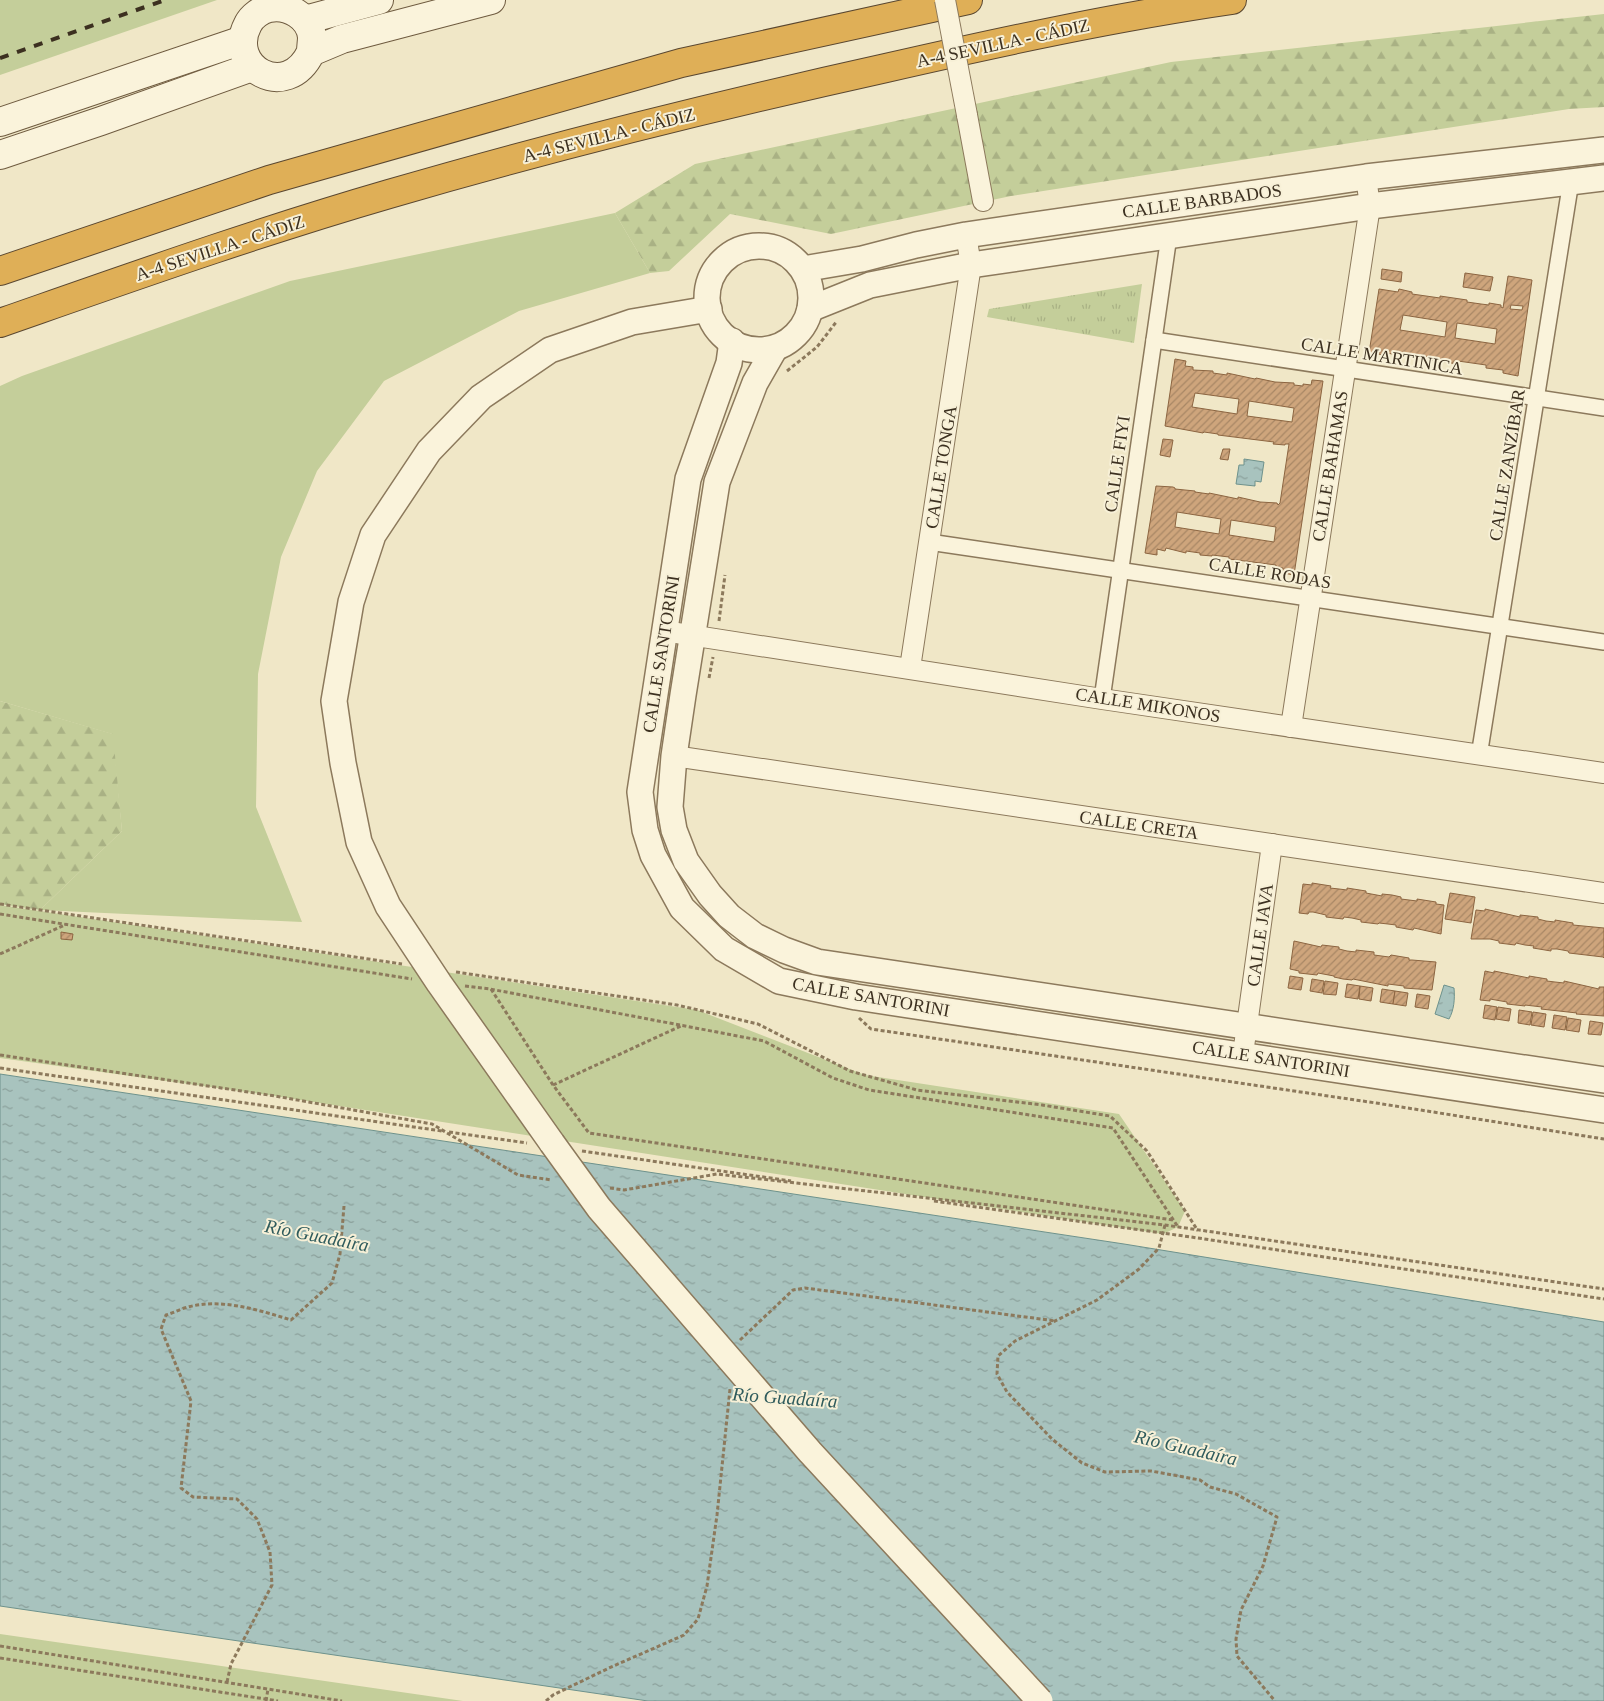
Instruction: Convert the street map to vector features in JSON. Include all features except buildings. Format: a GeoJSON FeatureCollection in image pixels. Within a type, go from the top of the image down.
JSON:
{"type":"FeatureCollection","features":[{"type":"Feature","properties":{"kind":"highway"},"geometry":{"type":"LineString","coordinates":[[0,271],[269,180],[681,63],[968,0]]}},
{"type":"Feature","properties":{"kind":"highway","name":"A-4 SEVILLA - CÁDIZ"},"geometry":{"type":"LineString","coordinates":[[0,323],[192,256],[388,194],[601,136],[813,84],[1001,42],[1232,0]]}},
{"type":"Feature","properties":{"kind":"main road"},"geometry":{"type":"LineString","coordinates":[[305,20],[379,0]]}},
{"type":"Feature","properties":{"kind":"main road"},"geometry":{"type":"LineString","coordinates":[[311,52],[342,39],[491,0]]}},
{"type":"Feature","properties":{"kind":"main road"},"geometry":{"type":"LineString","coordinates":[[277,7],[297,13],[305,20],[312,35],[311,52],[306,63],[297,72],[286,76],[274,77],[262,74],[252,67],[245,54],[243,40],[250,20],[258,13],[277,7]]}},
{"type":"Feature","properties":{"kind":"main road"},"geometry":{"type":"LineString","coordinates":[[0,122],[243,40]]}},
{"type":"Feature","properties":{"kind":"main road"},"geometry":{"type":"LineString","coordinates":[[0,155],[252,67]]}},
{"type":"Feature","properties":{"kind":"street"},"geometry":{"type":"LineString","coordinates":[[945,0],[984,201]]}},
{"type":"Feature","properties":{"kind":"street","name":"CALLE BARBADOS"},"geometry":{"type":"LineString","coordinates":[[803,268],[862,259],[966,235],[1366,177],[1604,150]]}},
{"type":"Feature","properties":{"kind":"street","name":"CALLE BAHAMAS"},"geometry":{"type":"LineString","coordinates":[[1291,727],[1370,206],[1366,177]]}},
{"type":"Feature","properties":{"kind":"street","name":"CALLE BARBADOS"},"geometry":{"type":"LineString","coordinates":[[810,309],[870,285],[971,266],[1370,206],[1604,178]]}},
{"type":"Feature","properties":{"kind":"street","name":"CALLE ZANZÍBAR"},"geometry":{"type":"LineString","coordinates":[[1480,756],[1571,181]]}},
{"type":"Feature","properties":{"kind":"street","name":"CALLE TONGA"},"geometry":{"type":"LineString","coordinates":[[910,668],[971,266],[966,235]]}},
{"type":"Feature","properties":{"kind":"street","name":"CALLE FIYI"},"geometry":{"type":"LineString","coordinates":[[1102,699],[1170,236]]}},
{"type":"Feature","properties":{"kind":"street"},"geometry":{"type":"LineString","coordinates":[[756,245],[774,247],[790,256],[803,268],[810,285],[812,301],[810,309],[800,330],[789,341],[775,348],[759,350],[743,347],[727,339],[715,326],[709,309],[708,291],[713,274],[724,259],[739,249],[756,245]]}},
{"type":"Feature","properties":{"kind":"street"},"geometry":{"type":"LineString","coordinates":[[709,309],[632,322],[550,350],[542,355],[481,397],[429,451],[373,536],[351,602],[334,701],[343,763],[359,842],[388,906],[541,1143],[810,1452],[1040,1701]]}},
{"type":"Feature","properties":{"kind":"street","name":"CALLE MARTINICA"},"geometry":{"type":"LineString","coordinates":[[1154,340],[1604,408]]}},
{"type":"Feature","properties":{"kind":"street","name":"CALLE SANTORINI"},"geometry":{"type":"LineString","coordinates":[[732,341],[729,363],[688,479],[640,792],[645,830],[653,855],[682,908],[724,950],[779,981],[856,997],[1604,1110]]}},
{"type":"Feature","properties":{"kind":"street","name":"CALLE SANTORINI"},"geometry":{"type":"LineString","coordinates":[[775,348],[755,383],[717,482],[674,756],[670,807],[674,830],[686,861],[710,895],[729,916],[755,936],[784,950],[817,962],[1604,1080]]}},
{"type":"Feature","properties":{"kind":"street","name":"CALLE RODAS"},"geometry":{"type":"LineString","coordinates":[[930,542],[1604,642]]}},
{"type":"Feature","properties":{"kind":"street","name":"CALLE MIKONOS"},"geometry":{"type":"LineString","coordinates":[[664,631],[1102,699],[1604,773]]}},
{"type":"Feature","properties":{"kind":"street","name":"CALLE CRETA"},"geometry":{"type":"LineString","coordinates":[[674,756],[1604,893]]}},
{"type":"Feature","properties":{"kind":"street","name":"CALLE JAVA"},"geometry":{"type":"LineString","coordinates":[[1243,1054],[1272,844]]}},
{"type":"Feature","properties":{"kind":"path"},"geometry":{"type":"LineString","coordinates":[[707,683],[717,639],[725,574]]}},
{"type":"Feature","properties":{"kind":"path"},"geometry":{"type":"LineString","coordinates":[[0,904],[433,975],[490,989],[683,1024],[764,1041],[833,1078],[869,1090],[1113,1128],[1178,1227]]}},
{"type":"Feature","properties":{"kind":"path"},"geometry":{"type":"LineString","coordinates":[[0,914],[433,975],[676,1005],[758,1024],[850,1071],[917,1090],[1042,1105],[1110,1116],[1147,1151],[1198,1231]]}},
{"type":"Feature","properties":{"kind":"path"},"geometry":{"type":"LineString","coordinates":[[0,954],[68,924]]}},
{"type":"Feature","properties":{"kind":"path"},"geometry":{"type":"LineString","coordinates":[[490,989],[553,1085],[590,1133],[1173,1220]]}},
{"type":"Feature","properties":{"kind":"path"},"geometry":{"type":"LineString","coordinates":[[857,1017],[871,1029],[1376,1103],[1604,1139]]}},
{"type":"Feature","properties":{"kind":"path"},"geometry":{"type":"LineString","coordinates":[[553,1085],[683,1024]]}},
{"type":"Feature","properties":{"kind":"path"},"geometry":{"type":"LineString","coordinates":[[0,1055],[274,1096],[432,1124],[518,1175],[556,1180]]}},
{"type":"Feature","properties":{"kind":"path"},"geometry":{"type":"LineString","coordinates":[[0,1068],[541,1143]]}},
{"type":"Feature","properties":{"kind":"path"},"geometry":{"type":"LineString","coordinates":[[578,1150],[1604,1299]]}},
{"type":"Feature","properties":{"kind":"path"},"geometry":{"type":"LineString","coordinates":[[605,1187],[624,1190],[717,1174],[1165,1225],[1604,1289]]}},
{"type":"Feature","properties":{"kind":"path"},"geometry":{"type":"LineString","coordinates":[[227,1682],[231,1664],[272,1585],[270,1552],[257,1519],[237,1499],[193,1497],[181,1488],[191,1401],[161,1329],[166,1316],[188,1307],[218,1304],[257,1310],[291,1320],[332,1283],[340,1254],[344,1206]]}},
{"type":"Feature","properties":{"kind":"path"},"geometry":{"type":"LineString","coordinates":[[1165,1225],[1159,1248],[1139,1269],[1097,1300],[1015,1341],[998,1356],[997,1374],[1007,1392],[1052,1439],[1082,1463],[1105,1472],[1151,1471],[1200,1480],[1210,1487],[1236,1494],[1277,1517],[1263,1566],[1241,1610],[1236,1639],[1237,1656],[1275,1701]]}},
{"type":"Feature","properties":{"kind":"path"},"geometry":{"type":"LineString","coordinates":[[737,1345],[740,1339],[792,1290],[805,1288],[1056,1321]]}},
{"type":"Feature","properties":{"kind":"path"},"geometry":{"type":"LineString","coordinates":[[546,1701],[553,1695],[609,1668],[684,1636],[698,1619],[707,1586],[717,1515],[726,1414]]}},
{"type":"Feature","properties":{"kind":"path"},"geometry":{"type":"LineString","coordinates":[[0,1646],[342,1701]]}},
{"type":"Feature","properties":{"kind":"path"},"geometry":{"type":"LineString","coordinates":[[0,1658],[278,1701]]}},
{"type":"Feature","properties":{"kind":"path"},"geometry":{"type":"LineString","coordinates":[[266,1700],[268,1689]]}},
{"type":"Feature","properties":{"kind":"green space"},"geometry":{"type":"Polygon","coordinates":[[[0,0],[217,0],[0,75],[0,0]]]}},
{"type":"Feature","properties":{"kind":"green space"},"geometry":{"type":"Polygon","coordinates":[[[1604,14],[1604,107],[1569,109],[1011,196],[831,234],[730,214],[669,271],[650,273],[615,213],[695,164],[1171,62],[1604,14]]]}},
{"type":"Feature","properties":{"kind":"green space"},"geometry":{"type":"Polygon","coordinates":[[[615,213],[650,273],[519,311],[384,381],[317,471],[281,557],[258,674],[256,807],[302,922],[40,910],[122,831],[112,734],[0,701],[0,386],[22,376],[290,281],[615,213]]]}},
{"type":"Feature","properties":{"kind":"green space"},"geometry":{"type":"Polygon","coordinates":[[[1142,284],[1134,343],[987,317],[989,309],[1142,284]]]}},
{"type":"Feature","properties":{"kind":"green space"},"geometry":{"type":"Polygon","coordinates":[[[0,701],[113,734],[122,831],[40,910],[0,904],[0,701]]]}},
{"type":"Feature","properties":{"kind":"green space"},"geometry":{"type":"Polygon","coordinates":[[[0,905],[697,1010],[865,1075],[1119,1114],[1185,1211],[1178,1227],[1163,1234],[275,1096],[0,1058],[0,905]]]}},
{"type":"Feature","properties":{"kind":"green space"},"geometry":{"type":"Polygon","coordinates":[[[0,1634],[463,1701],[0,1701],[0,1634]]]}},
{"type":"Feature","properties":{"kind":"water"},"geometry":{"type":"Polygon","coordinates":[[[1244,459],[1264,462],[1261,482],[1255,481],[1255,486],[1236,484],[1239,465],[1244,465],[1244,459]]]}},
{"type":"Feature","properties":{"kind":"water"},"geometry":{"type":"Polygon","coordinates":[[[1444,985],[1454,988],[1454,1004],[1449,1019],[1435,1014],[1444,985]]]}},
{"type":"Feature","properties":{"kind":"water","name":"Río Guadaíra"},"geometry":{"type":"Polygon","coordinates":[[[0,1074],[1124,1244],[1604,1322],[1604,1701],[648,1701],[0,1606],[0,1074]]]}},
{"type":"Feature","properties":{"kind":"railway"},"geometry":{"type":"LineString","coordinates":[[0,58],[165,0]]}}]}
